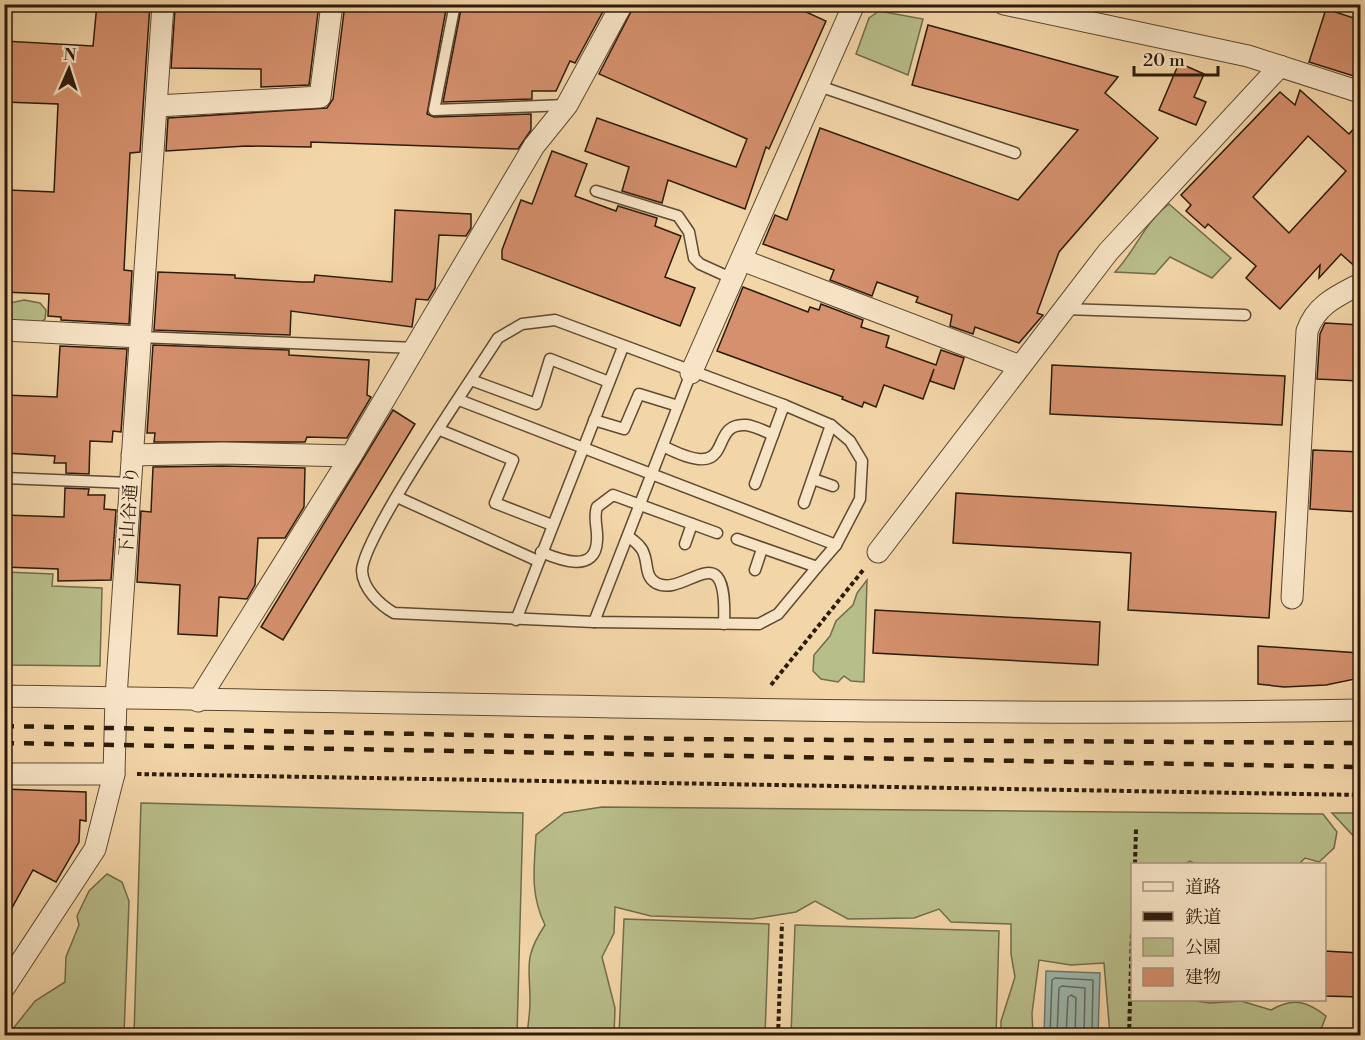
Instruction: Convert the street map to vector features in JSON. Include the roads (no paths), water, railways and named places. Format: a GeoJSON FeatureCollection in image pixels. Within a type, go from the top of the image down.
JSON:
{"type":"FeatureCollection","features":[{"type":"Feature","properties":{"kind":"street","name":"下山谷通り"},"geometry":{"type":"LineString","coordinates":[[4,988],[95,849],[114,774],[116,697],[164,4]]}},
{"type":"Feature","properties":{"kind":"street"},"geometry":{"type":"LineString","coordinates":[[158,106],[320,96],[332,4]]}},
{"type":"Feature","properties":{"kind":"street"},"geometry":{"type":"LineString","coordinates":[[198,701],[351,456],[534,146],[567,105],[622,4]]}},
{"type":"Feature","properties":{"kind":"street"},"geometry":{"type":"LineString","coordinates":[[692,373],[854,4]]}},
{"type":"Feature","properties":{"kind":"street"},"geometry":{"type":"LineString","coordinates":[[1004,4],[1212,48],[1280,66],[1360,92]]}},
{"type":"Feature","properties":{"kind":"street"},"geometry":{"type":"LineString","coordinates":[[878,552],[1108,252],[1280,66]]}},
{"type":"Feature","properties":{"kind":"street"},"geometry":{"type":"LineString","coordinates":[[737,270],[1020,366]]}},
{"type":"Feature","properties":{"kind":"street"},"geometry":{"type":"LineString","coordinates":[[1292,598],[1307,331],[1312,316],[1324,304],[1360,284]]}},
{"type":"Feature","properties":{"kind":"street"},"geometry":{"type":"LineString","coordinates":[[4,330],[140,336]]}},
{"type":"Feature","properties":{"kind":"street"},"geometry":{"type":"LineString","coordinates":[[132,455],[223,453],[351,456]]}},
{"type":"Feature","properties":{"kind":"street"},"geometry":{"type":"LineString","coordinates":[[4,696],[751,709],[1178,713],[1360,710]]}},
{"type":"Feature","properties":{"kind":"street"},"geometry":{"type":"LineString","coordinates":[[4,774],[114,774]]}},
{"type":"Feature","properties":{"kind":"lane"},"geometry":{"type":"LineString","coordinates":[[455,4],[434,110],[567,105]]}},
{"type":"Feature","properties":{"kind":"lane"},"geometry":{"type":"LineString","coordinates":[[819,86],[1015,153]]}},
{"type":"Feature","properties":{"kind":"lane"},"geometry":{"type":"LineString","coordinates":[[596,191],[678,216],[689,232],[694,258],[700,264],[737,270]]}},
{"type":"Feature","properties":{"kind":"lane"},"geometry":{"type":"LineString","coordinates":[[1065,309],[1245,315]]}},
{"type":"Feature","properties":{"kind":"lane"},"geometry":{"type":"LineString","coordinates":[[555,320],[623,347],[784,405],[831,425],[850,441],[862,461],[860,500],[836,544],[778,614],[759,624],[594,622],[394,613],[379,605],[362,573],[365,554],[397,497],[498,338],[522,324],[555,320]]}},
{"type":"Feature","properties":{"kind":"lane"},"geometry":{"type":"LineString","coordinates":[[140,336],[416,348]]}},
{"type":"Feature","properties":{"kind":"lane"},"geometry":{"type":"LineString","coordinates":[[516,620],[623,347]]}},
{"type":"Feature","properties":{"kind":"lane"},"geometry":{"type":"LineString","coordinates":[[471,380],[536,404],[550,359],[609,382]]}},
{"type":"Feature","properties":{"kind":"lane"},"geometry":{"type":"LineString","coordinates":[[594,622],[692,373]]}},
{"type":"Feature","properties":{"kind":"lane"},"geometry":{"type":"LineString","coordinates":[[594,420],[624,429],[639,394],[678,406]]}},
{"type":"Feature","properties":{"kind":"lane"},"geometry":{"type":"LineString","coordinates":[[459,400],[836,544]]}},
{"type":"Feature","properties":{"kind":"lane"},"geometry":{"type":"LineString","coordinates":[[755,484],[784,405]]}},
{"type":"Feature","properties":{"kind":"lane"},"geometry":{"type":"LineString","coordinates":[[663,446],[684,456],[704,461],[716,454],[724,436],[735,427],[749,425],[773,435]]}},
{"type":"Feature","properties":{"kind":"lane"},"geometry":{"type":"LineString","coordinates":[[804,504],[831,425]]}},
{"type":"Feature","properties":{"kind":"lane"},"geometry":{"type":"LineString","coordinates":[[440,430],[513,460],[495,503],[552,525]]}},
{"type":"Feature","properties":{"kind":"lane"},"geometry":{"type":"LineString","coordinates":[[4,478],[131,483]]}},
{"type":"Feature","properties":{"kind":"lane"},"geometry":{"type":"LineString","coordinates":[[813,479],[833,486]]}},
{"type":"Feature","properties":{"kind":"lane"},"geometry":{"type":"LineString","coordinates":[[397,497],[539,557],[567,562],[591,557],[597,544],[595,512],[601,501],[613,495],[717,533]]}},
{"type":"Feature","properties":{"kind":"lane"},"geometry":{"type":"LineString","coordinates":[[685,544],[692,524]]}},
{"type":"Feature","properties":{"kind":"lane"},"geometry":{"type":"LineString","coordinates":[[628,536],[645,554],[646,569],[653,581],[673,586],[693,575],[707,573],[721,582],[725,595],[724,624]]}},
{"type":"Feature","properties":{"kind":"lane"},"geometry":{"type":"LineString","coordinates":[[737,539],[818,567]]}},
{"type":"Feature","properties":{"kind":"lane"},"geometry":{"type":"LineString","coordinates":[[754,570],[762,549]]}},
{"type":"Feature","properties":{"kind":"water"},"geometry":{"type":"Polygon","coordinates":[[[1046,971],[1100,973],[1098,1035],[1044,1035],[1046,971]]]}},
{"type":"Feature","properties":{"kind":"railway"},"geometry":{"type":"LineString","coordinates":[[4,726],[681,739],[1360,743]]}},
{"type":"Feature","properties":{"kind":"railway"},"geometry":{"type":"LineString","coordinates":[[4,743],[1360,767]]}}]}
